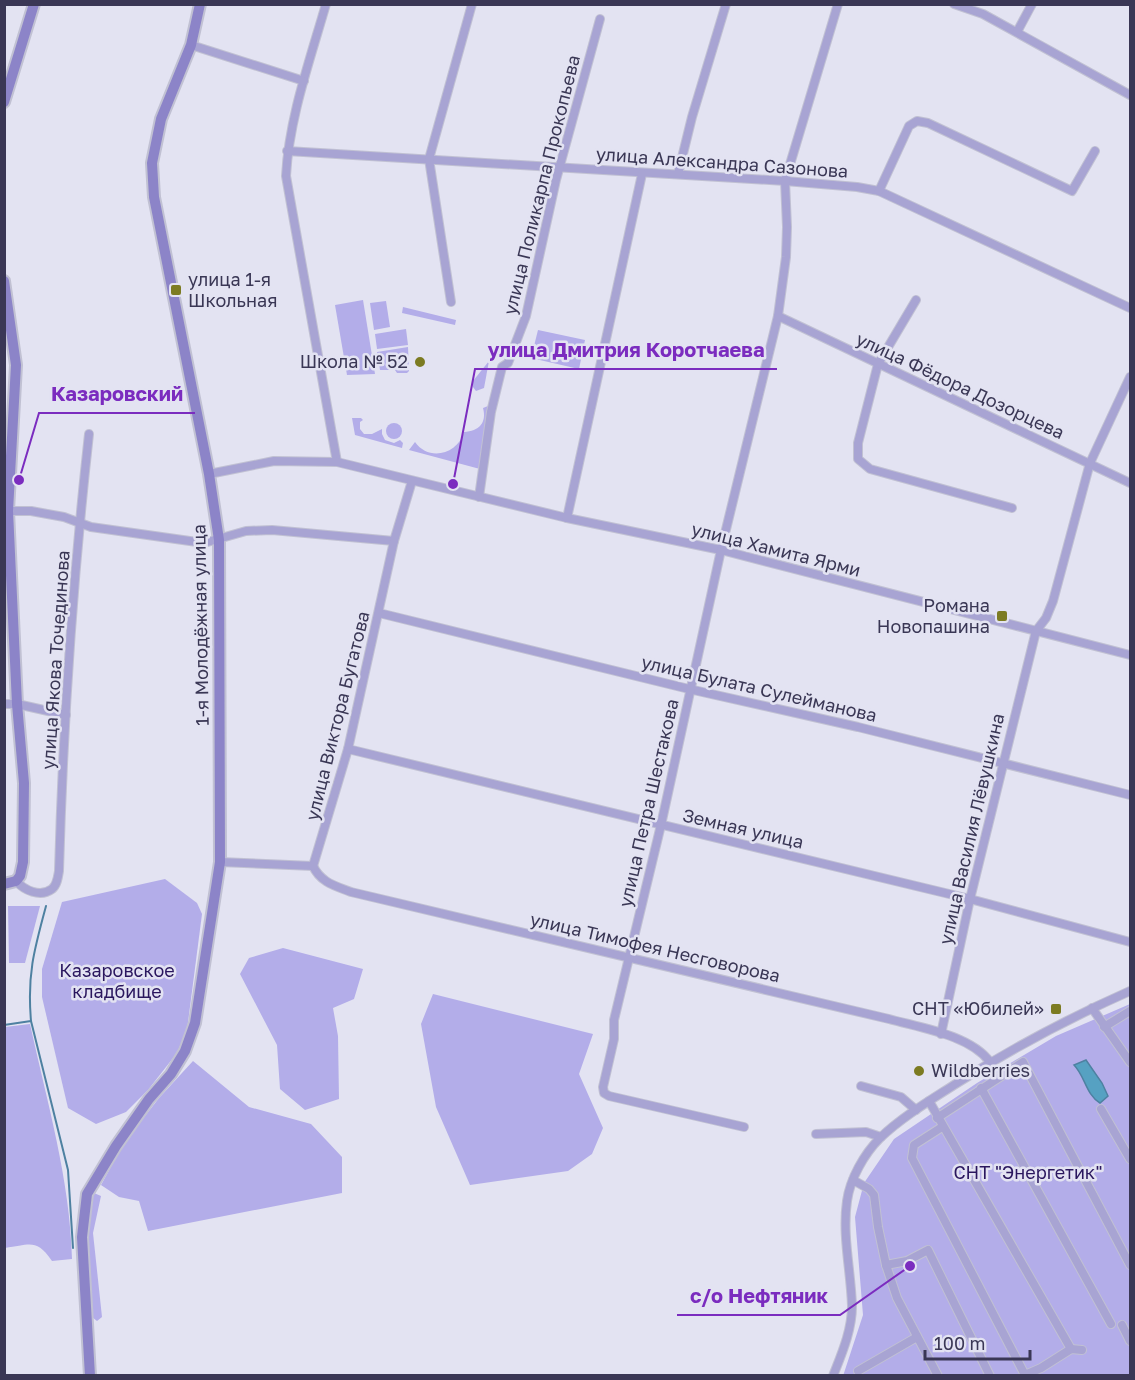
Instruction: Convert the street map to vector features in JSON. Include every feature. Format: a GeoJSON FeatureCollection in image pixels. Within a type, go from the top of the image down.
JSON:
{"type":"FeatureCollection","features":[{"type":"Feature","properties":{"kind":"street"},"geometry":{"type":"LineString","coordinates":[[4,102],[34,4]]}},
{"type":"Feature","properties":{"kind":"street","name":"1-я Молодёжная улица"},"geometry":{"type":"LineString","coordinates":[[90,1376],[82,1237],[87,1194],[116,1146],[149,1099],[171,1074],[185,1051],[195,1023],[219,862],[219,540],[209,474],[154,197],[152,163],[161,119],[191,45],[200,4]]}},
{"type":"Feature","properties":{"kind":"street"},"geometry":{"type":"LineString","coordinates":[[326,4],[287,151],[286,176],[337,462]]}},
{"type":"Feature","properties":{"kind":"street"},"geometry":{"type":"LineString","coordinates":[[451,302],[429,159],[472,4]]}},
{"type":"Feature","properties":{"kind":"street"},"geometry":{"type":"LineString","coordinates":[[678,174],[726,4]]}},
{"type":"Feature","properties":{"kind":"street","name":"улица Петра Шестакова"},"geometry":{"type":"LineString","coordinates":[[744,1127],[609,1096],[604,1093],[603,1087],[614,1039],[614,1020],[661,825],[689,689],[778,316],[786,256],[785,181],[838,4]]}},
{"type":"Feature","properties":{"kind":"street"},"geometry":{"type":"LineString","coordinates":[[954,4],[983,14],[1131,95]]}},
{"type":"Feature","properties":{"kind":"street"},"geometry":{"type":"LineString","coordinates":[[1017,32],[1032,4]]}},
{"type":"Feature","properties":{"kind":"street","name":"улица Поликарпа Прокопьева"},"geometry":{"type":"LineString","coordinates":[[479,497],[493,404],[502,367],[508,363],[526,316],[560,168],[600,18]]}},
{"type":"Feature","properties":{"kind":"street"},"geometry":{"type":"LineString","coordinates":[[191,45],[304,81]]}},
{"type":"Feature","properties":{"kind":"street"},"geometry":{"type":"LineString","coordinates":[[879,191],[909,126],[917,121],[928,123],[1072,191],[1095,151]]}},
{"type":"Feature","properties":{"kind":"street","name":"улица Александра Сазонова"},"geometry":{"type":"LineString","coordinates":[[287,151],[785,181],[879,191],[1131,308]]}},
{"type":"Feature","properties":{"kind":"street"},"geometry":{"type":"LineString","coordinates":[[567,518],[642,174]]}},
{"type":"Feature","properties":{"kind":"street"},"geometry":{"type":"LineString","coordinates":[[4,281],[16,365],[7,542],[24,783],[23,851],[20,876],[10,883]]}},
{"type":"Feature","properties":{"kind":"street"},"geometry":{"type":"LineString","coordinates":[[916,300],[878,364],[858,443],[858,459],[870,469],[1012,508]]}},
{"type":"Feature","properties":{"kind":"street","name":"улица Фёдора Дозорцева"},"geometry":{"type":"LineString","coordinates":[[778,316],[1131,483]]}},
{"type":"Feature","properties":{"kind":"street","name":"улица Василия Лёвушкина"},"geometry":{"type":"LineString","coordinates":[[941,1034],[970,898],[1036,631],[1046,618],[1053,601],[1090,463],[1131,376]]}},
{"type":"Feature","properties":{"kind":"street","name":"улица Якова Точединова"},"geometry":{"type":"LineString","coordinates":[[10,883],[32,892],[43,892],[52,888],[59,871],[66,715],[79,524],[89,434]]}},
{"type":"Feature","properties":{"kind":"street","name":"улица Хамита Ярми"},"geometry":{"type":"LineString","coordinates":[[209,474],[274,461],[337,462],[567,518],[721,550],[1131,655]]}},
{"type":"Feature","properties":{"kind":"street","name":"улица Виктора Бугатова"},"geometry":{"type":"LineString","coordinates":[[313,866],[348,749],[380,613],[394,541],[412,481]]}},
{"type":"Feature","properties":{"kind":"street"},"geometry":{"type":"LineString","coordinates":[[8,511],[31,511],[63,516],[79,524],[204,543],[246,531],[272,530],[394,541]]}},
{"type":"Feature","properties":{"kind":"street","name":"улица Булата Сулейманова"},"geometry":{"type":"LineString","coordinates":[[380,613],[1131,795]]}},
{"type":"Feature","properties":{"kind":"street"},"geometry":{"type":"LineString","coordinates":[[4,704],[17,704],[66,715]]}},
{"type":"Feature","properties":{"kind":"street","name":"Земная улица"},"geometry":{"type":"LineString","coordinates":[[348,749],[970,898],[1131,942]]}},
{"type":"Feature","properties":{"kind":"street"},"geometry":{"type":"LineString","coordinates":[[219,862],[313,866]]}},
{"type":"Feature","properties":{"kind":"street","name":"улица Тимофея Несговорова"},"geometry":{"type":"LineString","coordinates":[[313,866],[317,875],[329,884],[351,892],[889,1019],[968,1043],[981,1050],[990,1062]]}},
{"type":"Feature","properties":{"kind":"street"},"geometry":{"type":"LineString","coordinates":[[833,1376],[851,1318],[847,1199],[853,1180],[868,1153],[881,1137],[916,1110],[990,1062],[1092,1008],[1131,992]]}},
{"type":"Feature","properties":{"kind":"street"},"geometry":{"type":"LineString","coordinates":[[1092,1008],[1131,1062]]}},
{"type":"Feature","properties":{"kind":"street"},"geometry":{"type":"LineString","coordinates":[[1104,1027],[1131,1011]]}},
{"type":"Feature","properties":{"kind":"street"},"geometry":{"type":"LineString","coordinates":[[937,1118],[1023,1062],[1131,1265]]}},
{"type":"Feature","properties":{"kind":"street"},"geometry":{"type":"LineString","coordinates":[[861,1086],[901,1097],[916,1110]]}},
{"type":"Feature","properties":{"kind":"street"},"geometry":{"type":"LineString","coordinates":[[981,1088],[1111,1324]]}},
{"type":"Feature","properties":{"kind":"street"},"geometry":{"type":"LineString","coordinates":[[929,1101],[1071,1349]]}},
{"type":"Feature","properties":{"kind":"street"},"geometry":{"type":"LineString","coordinates":[[1101,1109],[1131,1159]]}},
{"type":"Feature","properties":{"kind":"street"},"geometry":{"type":"LineString","coordinates":[[942,1127],[914,1145],[912,1158],[1025,1375],[1071,1349],[1082,1350]]}},
{"type":"Feature","properties":{"kind":"street"},"geometry":{"type":"LineString","coordinates":[[816,1134],[866,1132],[881,1137]]}},
{"type":"Feature","properties":{"kind":"street"},"geometry":{"type":"LineString","coordinates":[[853,1180],[869,1189],[874,1195],[886,1265],[897,1298],[938,1376]]}},
{"type":"Feature","properties":{"kind":"street"},"geometry":{"type":"LineString","coordinates":[[886,1265],[908,1261],[928,1250],[990,1376]]}},
{"type":"Feature","properties":{"kind":"street"},"geometry":{"type":"LineString","coordinates":[[1122,1324],[1131,1341]]}},
{"type":"Feature","properties":{"kind":"street"},"geometry":{"type":"LineString","coordinates":[[858,1371],[917,1337]]}},
{"type":"Feature","properties":{"kind":"green space"},"geometry":{"type":"Polygon","coordinates":[[[363,300],[375,374],[347,375],[335,305],[363,300]]]}},
{"type":"Feature","properties":{"kind":"green space"},"geometry":{"type":"Polygon","coordinates":[[[386,301],[390,327],[374,330],[370,303],[386,301]]]}},
{"type":"Feature","properties":{"kind":"green space"},"geometry":{"type":"Polygon","coordinates":[[[403,307],[456,320],[455,325],[402,313],[403,307]]]}},
{"type":"Feature","properties":{"kind":"green space"},"geometry":{"type":"Polygon","coordinates":[[[406,329],[408,345],[377,349],[375,334],[406,329]]]}},
{"type":"Feature","properties":{"kind":"green space"},"geometry":{"type":"Polygon","coordinates":[[[538,330],[585,340],[579,369],[531,358],[538,330]]]}},
{"type":"Feature","properties":{"kind":"green space"},"geometry":{"type":"Polygon","coordinates":[[[408,347],[409,371],[407,373],[380,370],[377,352],[408,347]]]}},
{"type":"Feature","properties":{"kind":"green space"},"geometry":{"type":"Polygon","coordinates":[[[489,361],[484,388],[476,391],[473,381],[489,361]]]}},
{"type":"Feature","properties":{"kind":"green space"},"geometry":{"type":"Polygon","coordinates":[[[488,406],[480,469],[409,450],[415,442],[428,452],[443,453],[450,450],[461,440],[464,432],[474,430],[481,425],[484,418],[483,408],[488,406]]]}},
{"type":"Feature","properties":{"kind":"green space"},"geometry":{"type":"Polygon","coordinates":[[[352,418],[363,420],[360,422],[360,429],[364,434],[372,434],[382,429],[385,440],[394,443],[400,440],[403,443],[402,448],[355,435],[352,418]]]}},
{"type":"Feature","properties":{"kind":"green space"},"geometry":{"type":"Polygon","coordinates":[[[391,423],[397,423],[402,431],[400,437],[391,439],[386,434],[386,428],[391,423]]]}},
{"type":"Feature","properties":{"kind":"green space","name":"Казаровское кладбище"},"geometry":{"type":"Polygon","coordinates":[[[165,879],[197,903],[202,914],[187,1030],[177,1053],[148,1090],[126,1112],[96,1124],[68,1108],[42,997],[42,969],[62,902],[165,879]]]}},
{"type":"Feature","properties":{"kind":"green space"},"geometry":{"type":"Polygon","coordinates":[[[8,906],[40,906],[25,963],[9,963],[8,906]]]}},
{"type":"Feature","properties":{"kind":"green space"},"geometry":{"type":"Polygon","coordinates":[[[283,948],[363,969],[354,999],[333,1008],[338,1036],[339,1099],[305,1110],[280,1089],[277,1045],[240,974],[249,958],[283,948]]]}},
{"type":"Feature","properties":{"kind":"green space"},"geometry":{"type":"Polygon","coordinates":[[[433,994],[593,1034],[579,1074],[603,1128],[592,1154],[568,1171],[470,1185],[436,1107],[421,1024],[433,994]]]}},
{"type":"Feature","properties":{"kind":"green space","name":"СНТ \"Энергетик\""},"geometry":{"type":"Polygon","coordinates":[[[1130,1004],[1130,1375],[843,1376],[863,1315],[855,1217],[864,1183],[894,1139],[977,1083],[1056,1036],[1130,1004]]]}},
{"type":"Feature","properties":{"kind":"green space"},"geometry":{"type":"Polygon","coordinates":[[[30,1024],[62,1170],[72,1259],[52,1261],[41,1249],[32,1245],[5,1248],[5,1027],[30,1024]]]}},
{"type":"Feature","properties":{"kind":"green space"},"geometry":{"type":"Polygon","coordinates":[[[193,1061],[249,1107],[311,1124],[342,1157],[342,1193],[148,1231],[139,1201],[119,1197],[101,1185],[124,1143],[159,1098],[193,1061]]]}},
{"type":"Feature","properties":{"kind":"green space"},"geometry":{"type":"Polygon","coordinates":[[[94,1193],[101,1196],[93,1233],[102,1317],[97,1321],[92,1317],[86,1254],[87,1223],[94,1193]]]}},
{"type":"Feature","properties":{"kind":"water"},"geometry":{"type":"Polygon","coordinates":[[[1086,1060],[1108,1096],[1100,1103],[1095,1100],[1074,1065],[1086,1060]]]}},
{"type":"Feature","properties":{"kind":"waterway"},"geometry":{"type":"LineString","coordinates":[[31,1021],[32,963],[46,906]]}},
{"type":"Feature","properties":{"kind":"waterway"},"geometry":{"type":"LineString","coordinates":[[4,1025],[31,1021],[68,1170],[73,1248]]}},
{"type":"Feature","properties":{"kind":"place","name":"улица 1-я Школьная"},"geometry":{"type":"Point","coordinates":[176,290]}},
{"type":"Feature","properties":{"kind":"place","name":"Школа № 52"},"geometry":{"type":"Point","coordinates":[420,362]}},
{"type":"Feature","properties":{"kind":"place","name":"Казаровский"},"geometry":{"type":"Point","coordinates":[19,480]}},
{"type":"Feature","properties":{"kind":"place","name":"улица Дмитрия Коротчаева"},"geometry":{"type":"Point","coordinates":[453,484]}},
{"type":"Feature","properties":{"kind":"place","name":"Романа Новопашина"},"geometry":{"type":"Point","coordinates":[1002,616]}},
{"type":"Feature","properties":{"kind":"place","name":"СНТ «Юбилей»"},"geometry":{"type":"Point","coordinates":[1056,1009]}},
{"type":"Feature","properties":{"kind":"place","name":"Wildberries"},"geometry":{"type":"Point","coordinates":[919,1071]}},
{"type":"Feature","properties":{"kind":"place","name":"с/о Нефтяник"},"geometry":{"type":"Point","coordinates":[910,1266]}}]}
